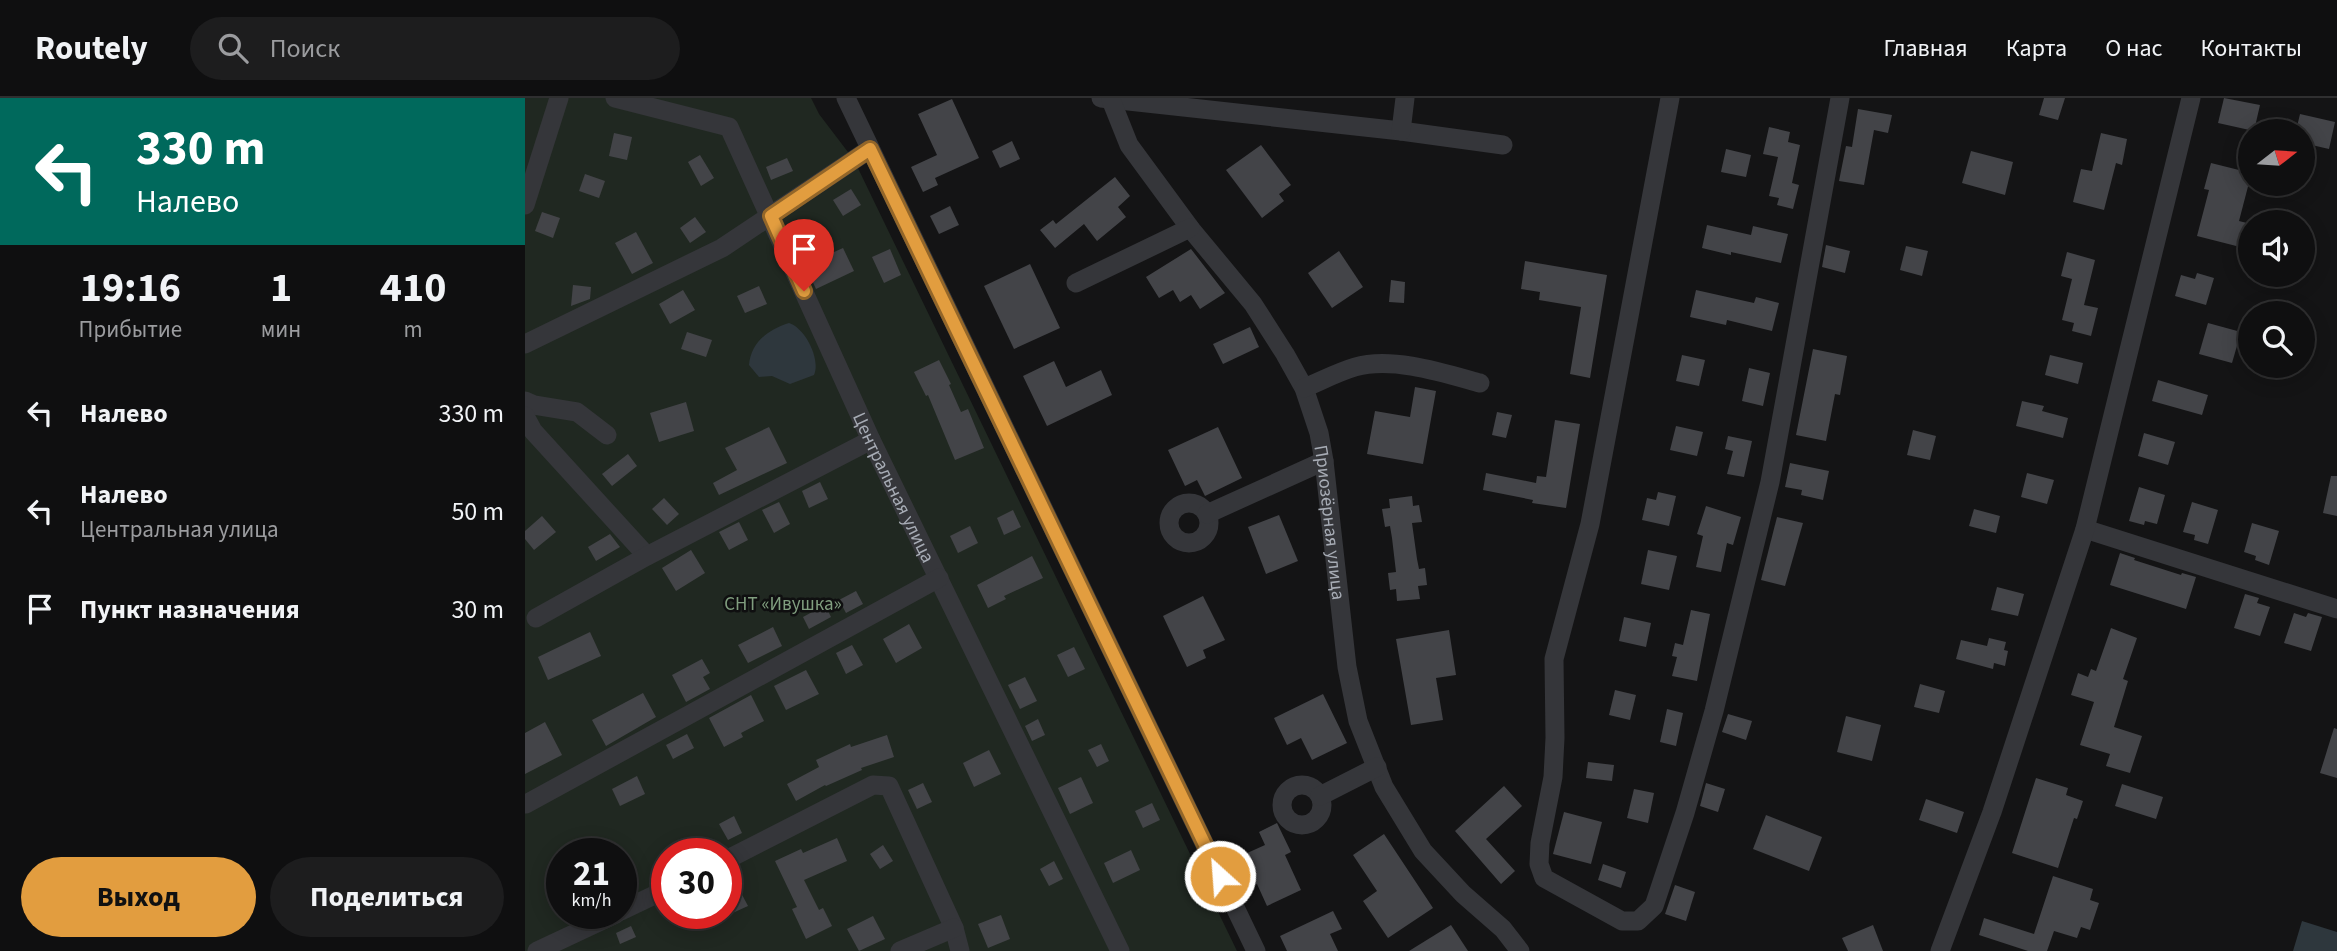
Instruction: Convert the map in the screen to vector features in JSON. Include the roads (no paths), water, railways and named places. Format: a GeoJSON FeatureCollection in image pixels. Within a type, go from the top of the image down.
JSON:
{"type":"FeatureCollection","features":[{"type":"Feature","properties":{"kind":"street"},"geometry":{"type":"LineString","coordinates":[[525,205],[559,98]]}},
{"type":"Feature","properties":{"kind":"street","name":"Центральная улица"},"geometry":{"type":"LineString","coordinates":[[615,98],[729,127],[871,440],[1120,951]]}},
{"type":"Feature","properties":{"kind":"street"},"geometry":{"type":"LineString","coordinates":[[846,98],[1256,951]]}},
{"type":"Feature","properties":{"kind":"street"},"geometry":{"type":"LineString","coordinates":[[1401,131],[1405,98]]}},
{"type":"Feature","properties":{"kind":"street"},"geometry":{"type":"LineString","coordinates":[[1670,98],[1590,524],[1553,659],[1553,777],[1540,843],[1539,864],[1544,878],[1622,921],[1638,921],[1654,906],[1685,813],[1714,711],[1770,482],[1840,98]]}},
{"type":"Feature","properties":{"kind":"street"},"geometry":{"type":"LineString","coordinates":[[1940,951],[1992,812],[2085,529],[2191,98]]}},
{"type":"Feature","properties":{"kind":"street"},"geometry":{"type":"LineString","coordinates":[[1105,99],[1401,131],[1503,145]]}},
{"type":"Feature","properties":{"kind":"street","name":"Приозёрная улица"},"geometry":{"type":"LineString","coordinates":[[1105,99],[1129,145],[1190,228],[1254,304],[1304,388],[1319,433],[1324,461],[1347,667],[1358,721],[1384,787],[1423,851],[1463,894],[1503,929],[1520,951]]}},
{"type":"Feature","properties":{"kind":"street"},"geometry":{"type":"LineString","coordinates":[[525,344],[722,248],[870,149]]}},
{"type":"Feature","properties":{"kind":"street"},"geometry":{"type":"LineString","coordinates":[[1076,283],[1190,228]]}},
{"type":"Feature","properties":{"kind":"street"},"geometry":{"type":"LineString","coordinates":[[1304,388],[1356,366],[1382,363],[1436,371],[1480,383]]}},
{"type":"Feature","properties":{"kind":"street"},"geometry":{"type":"LineString","coordinates":[[525,401],[577,412],[607,435]]}},
{"type":"Feature","properties":{"kind":"street"},"geometry":{"type":"LineString","coordinates":[[525,416],[533,431],[647,556]]}},
{"type":"Feature","properties":{"kind":"street"},"geometry":{"type":"LineString","coordinates":[[536,618],[647,556],[871,440]]}},
{"type":"Feature","properties":{"kind":"street"},"geometry":{"type":"LineString","coordinates":[[1207,514],[1324,461]]}},
{"type":"Feature","properties":{"kind":"street"},"geometry":{"type":"LineString","coordinates":[[2085,529],[2337,609]]}},
{"type":"Feature","properties":{"kind":"street"},"geometry":{"type":"LineString","coordinates":[[526,804],[939,578]]}},
{"type":"Feature","properties":{"kind":"street"},"geometry":{"type":"LineString","coordinates":[[1320,796],[1377,767]]}},
{"type":"Feature","properties":{"kind":"street"},"geometry":{"type":"LineString","coordinates":[[742,852],[873,785],[889,786],[954,928],[960,951]]}},
{"type":"Feature","properties":{"kind":"street"},"geometry":{"type":"LineString","coordinates":[[900,951],[954,928]]}},
{"type":"Feature","properties":{"kind":"street"},"geometry":{"type":"LineString","coordinates":[[537,951],[584,929]]}},
{"type":"Feature","properties":{"kind":"park label","name":"СНТ «Ивушка»"},"geometry":{"type":"Point","coordinates":[783,603]}}]}
